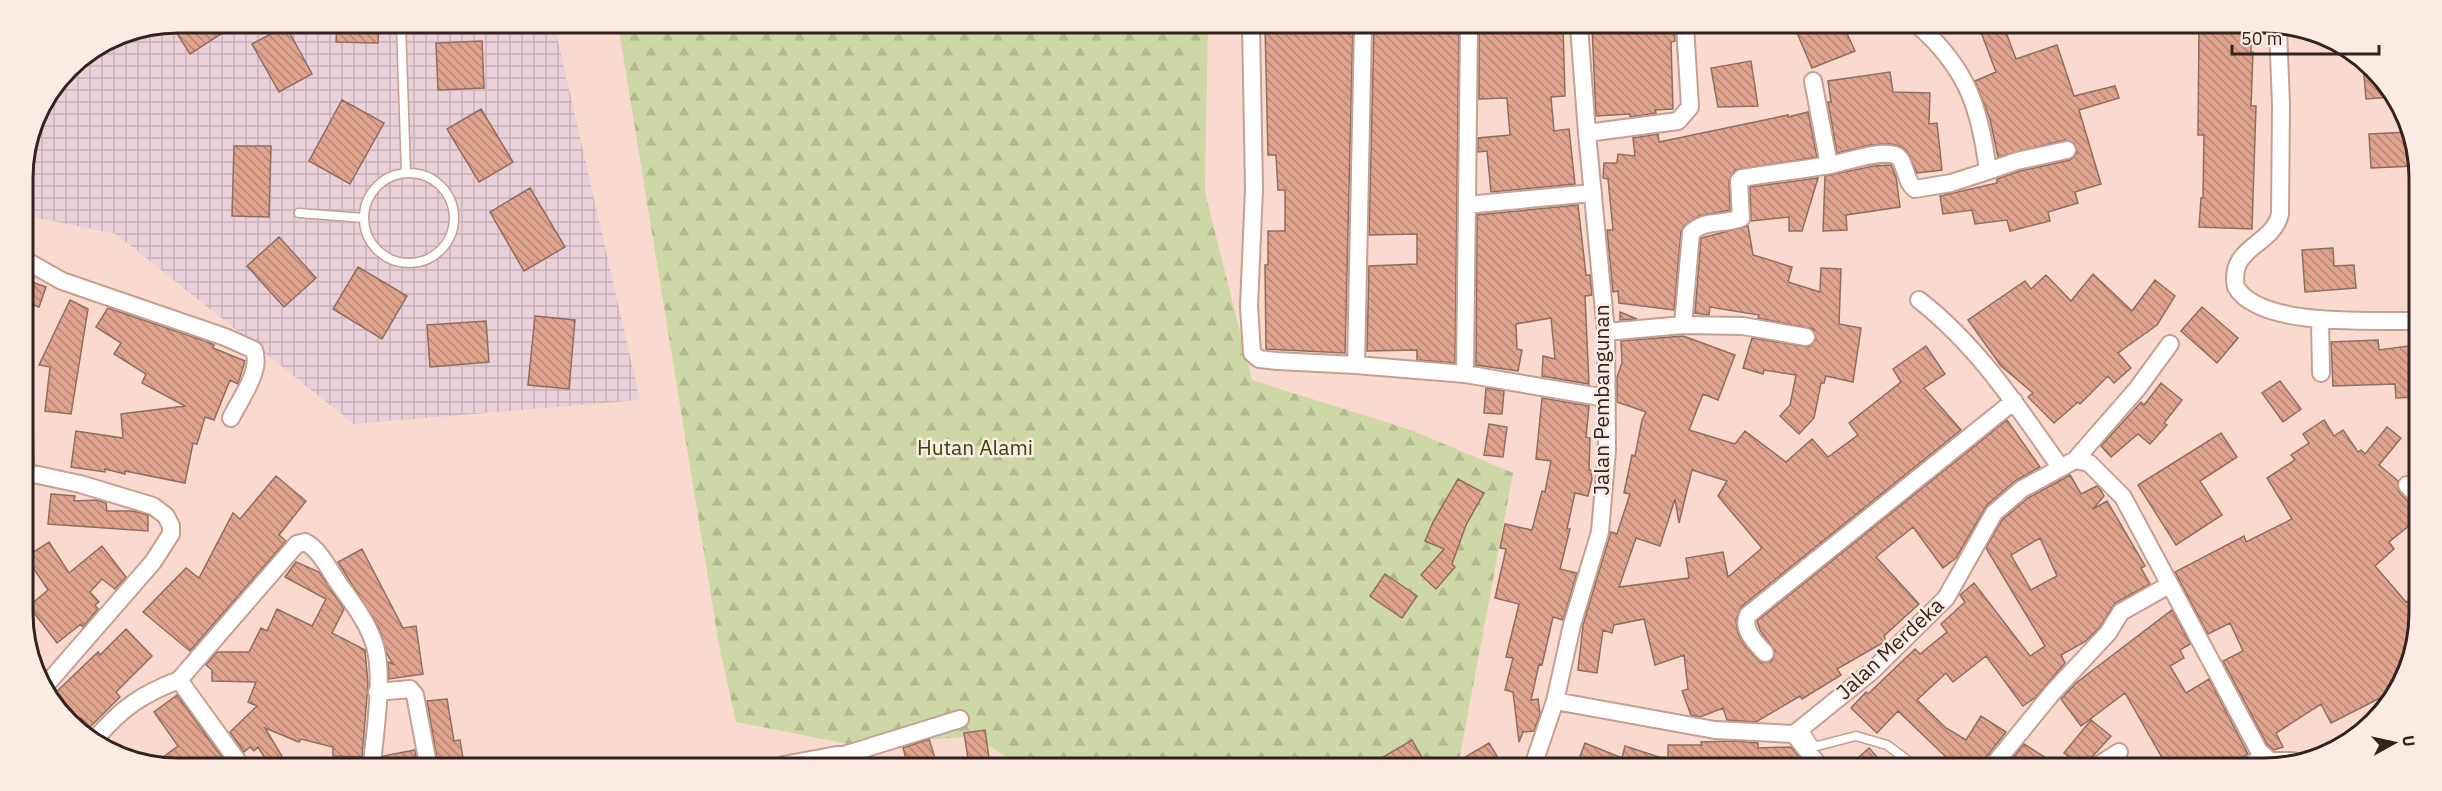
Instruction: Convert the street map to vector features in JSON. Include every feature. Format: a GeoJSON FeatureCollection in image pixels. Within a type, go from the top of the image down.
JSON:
{"type":"FeatureCollection","features":[{"type":"Feature","properties":{"kind":"street"},"geometry":{"type":"LineString","coordinates":[[1251,33],[1254,189],[1249,306],[1252,353],[1259,359],[1276,361],[1465,374],[1606,398]]}},
{"type":"Feature","properties":{"kind":"street"},"geometry":{"type":"LineString","coordinates":[[1356,365],[1363,33]]}},
{"type":"Feature","properties":{"kind":"street"},"geometry":{"type":"LineString","coordinates":[[1465,374],[1469,33]]}},
{"type":"Feature","properties":{"kind":"street","name":"Jalan Pembangunan"},"geometry":{"type":"LineString","coordinates":[[1536,758],[1555,701],[1572,625],[1600,532],[1607,450],[1606,332],[1587,133],[1580,33]]}},
{"type":"Feature","properties":{"kind":"street"},"geometry":{"type":"LineString","coordinates":[[1587,133],[1678,121],[1685,115],[1690,107],[1690,33]]}},
{"type":"Feature","properties":{"kind":"street"},"geometry":{"type":"LineString","coordinates":[[1927,33],[1940,45],[1961,73],[1983,130],[1988,171]]}},
{"type":"Feature","properties":{"kind":"street"},"geometry":{"type":"LineString","coordinates":[[2278,34],[2281,105],[2280,214],[2277,225],[2272,231],[2251,247],[2238,261],[2235,282],[2240,293],[2257,306],[2289,315],[2320,319],[2409,321]]}},
{"type":"Feature","properties":{"kind":"street"},"geometry":{"type":"LineString","coordinates":[[1813,81],[1829,165]]}},
{"type":"Feature","properties":{"kind":"street"},"geometry":{"type":"LineString","coordinates":[[1683,325],[1691,233],[1704,224],[1741,218],[1739,179],[1874,156],[1896,155],[1901,160],[1909,185],[1915,189],[1951,183],[2017,161],[2067,150]]}},
{"type":"Feature","properties":{"kind":"street"},"geometry":{"type":"LineString","coordinates":[[1467,205],[1593,193]]}},
{"type":"Feature","properties":{"kind":"street"},"geometry":{"type":"LineString","coordinates":[[33,265],[62,281],[225,337],[254,350],[257,359],[254,371],[231,418]]}},
{"type":"Feature","properties":{"kind":"street"},"geometry":{"type":"LineString","coordinates":[[1919,300],[1937,314],[1972,349],[2068,464],[2089,463],[2123,497],[2264,757]]}},
{"type":"Feature","properties":{"kind":"street"},"geometry":{"type":"LineString","coordinates":[[2320,319],[2321,373]]}},
{"type":"Feature","properties":{"kind":"street"},"geometry":{"type":"LineString","coordinates":[[1606,332],[1683,325],[1762,328],[1806,337]]}},
{"type":"Feature","properties":{"kind":"street","name":"Jalan Merdeka"},"geometry":{"type":"LineString","coordinates":[[1798,731],[1872,671],[1946,598],[1994,513],[2022,489],[2068,464],[2137,389],[2170,344]]}},
{"type":"Feature","properties":{"kind":"street"},"geometry":{"type":"LineString","coordinates":[[1764,653],[1746,628],[1744,621],[1748,615],[2014,401]]}},
{"type":"Feature","properties":{"kind":"street"},"geometry":{"type":"LineString","coordinates":[[33,474],[80,483],[153,506],[166,516],[171,526],[171,534],[153,562],[50,681]]}},
{"type":"Feature","properties":{"kind":"street"},"geometry":{"type":"LineString","coordinates":[[99,735],[121,711],[141,697],[179,680],[297,544],[305,542],[317,553],[366,622],[375,642],[378,661],[372,758]]}},
{"type":"Feature","properties":{"kind":"street"},"geometry":{"type":"LineString","coordinates":[[1999,758],[2053,692],[2101,641],[2121,612],[2169,585]]}},
{"type":"Feature","properties":{"kind":"street"},"geometry":{"type":"LineString","coordinates":[[179,680],[235,758]]}},
{"type":"Feature","properties":{"kind":"street"},"geometry":{"type":"LineString","coordinates":[[377,692],[403,688],[410,689],[415,695],[427,758]]}},
{"type":"Feature","properties":{"kind":"street"},"geometry":{"type":"LineString","coordinates":[[1555,701],[1715,730],[1798,731],[1814,758]]}},
{"type":"Feature","properties":{"kind":"street"},"geometry":{"type":"LineString","coordinates":[[850,758],[960,719]]}},
{"type":"Feature","properties":{"kind":"street"},"geometry":{"type":"LineString","coordinates":[[2110,758],[2119,752]]}},
{"type":"Feature","properties":{"kind":"lane"},"geometry":{"type":"LineString","coordinates":[[401,33],[406,173]]}},
{"type":"Feature","properties":{"kind":"lane"},"geometry":{"type":"LineString","coordinates":[[406,173],[422,175],[436,183],[447,194],[453,209],[453,226],[448,241],[438,253],[424,261],[408,264],[392,260],[379,252],[369,239],[364,218],[370,195],[380,184],[392,176],[406,173]]}},
{"type":"Feature","properties":{"kind":"lane"},"geometry":{"type":"LineString","coordinates":[[299,213],[364,218]]}},
{"type":"Feature","properties":{"kind":"lane"},"geometry":{"type":"LineString","coordinates":[[1798,731],[1817,746],[1856,736],[1887,745],[1904,758]]}},
{"type":"Feature","properties":{"kind":"shaded area"},"geometry":{"type":"Polygon","coordinates":[[[169,33],[556,33],[640,400],[354,424],[116,234],[33,217],[33,169],[38,140],[48,114],[57,97],[82,69],[97,57],[114,48],[131,41],[169,33]]]}},
{"type":"Feature","properties":{"kind":"green space","name":"Hutan Alami"},"geometry":{"type":"Polygon","coordinates":[[[619,33],[1208,33],[1205,192],[1252,380],[1411,430],[1513,473],[1460,758],[1007,758],[974,736],[858,746],[736,722],[719,645],[619,33]]]}},
{"type":"Feature","properties":{"kind":"building"},"geometry":{"type":"Polygon","coordinates":[[[177,33],[223,33],[190,54],[177,33]]]}},
{"type":"Feature","properties":{"kind":"building"},"geometry":{"type":"Polygon","coordinates":[[[273,33],[290,33],[312,74],[279,92],[252,44],[273,33]]]}},
{"type":"Feature","properties":{"kind":"building"},"geometry":{"type":"Polygon","coordinates":[[[336,33],[378,33],[378,43],[336,42],[336,33]]]}},
{"type":"Feature","properties":{"kind":"building"},"geometry":{"type":"Polygon","coordinates":[[[1265,33],[1353,33],[1345,353],[1266,349],[1265,265],[1268,265],[1268,231],[1285,231],[1285,190],[1278,190],[1276,155],[1268,155],[1265,33]]]}},
{"type":"Feature","properties":{"kind":"building"},"geometry":{"type":"Polygon","coordinates":[[[1374,33],[1459,33],[1455,363],[1417,360],[1417,350],[1367,351],[1369,266],[1417,264],[1417,234],[1369,235],[1374,33]]]}},
{"type":"Feature","properties":{"kind":"building"},"geometry":{"type":"Polygon","coordinates":[[[1479,33],[1563,33],[1565,96],[1551,97],[1554,131],[1569,129],[1575,184],[1491,192],[1487,151],[1478,152],[1478,138],[1510,135],[1507,98],[1479,99],[1479,33]]]}},
{"type":"Feature","properties":{"kind":"building"},"geometry":{"type":"Polygon","coordinates":[[[1592,33],[1674,33],[1675,41],[1671,42],[1673,109],[1655,110],[1656,113],[1630,117],[1630,114],[1596,116],[1592,33]]]}},
{"type":"Feature","properties":{"kind":"building"},"geometry":{"type":"Polygon","coordinates":[[[1797,33],[1847,33],[1855,51],[1812,68],[1797,33]]]}},
{"type":"Feature","properties":{"kind":"building"},"geometry":{"type":"Polygon","coordinates":[[[1981,33],[2006,33],[2016,59],[2057,45],[2074,96],[2115,86],[2119,98],[2079,110],[2101,184],[2075,192],[2078,203],[2048,212],[2050,221],[2010,231],[2007,220],[1975,224],[1972,210],[1943,214],[1940,196],[1997,183],[1997,179],[2020,171],[2070,160],[2077,153],[2074,143],[2065,140],[1998,157],[1990,119],[1975,81],[1996,72],[1981,33]]]}},
{"type":"Feature","properties":{"kind":"building"},"geometry":{"type":"Polygon","coordinates":[[[2199,33],[2251,33],[2251,52],[2253,52],[2251,106],[2256,106],[2252,229],[2199,227],[2201,198],[2203,198],[2204,135],[2198,135],[2199,33]]]}},
{"type":"Feature","properties":{"kind":"building"},"geometry":{"type":"Polygon","coordinates":[[[482,41],[484,88],[438,90],[436,43],[482,41]]]}},
{"type":"Feature","properties":{"kind":"building"},"geometry":{"type":"Polygon","coordinates":[[[1751,61],[1758,106],[1718,107],[1711,68],[1751,61]]]}},
{"type":"Feature","properties":{"kind":"building"},"geometry":{"type":"Polygon","coordinates":[[[1890,72],[1893,92],[1930,93],[1929,124],[1937,123],[1942,170],[1917,173],[1907,151],[1900,146],[1890,144],[1870,145],[1837,153],[1828,102],[1831,102],[1828,81],[1890,72]]]}},
{"type":"Feature","properties":{"kind":"building"},"geometry":{"type":"Polygon","coordinates":[[[2364,73],[2385,97],[2366,99],[2364,73]]]}},
{"type":"Feature","properties":{"kind":"building"},"geometry":{"type":"Polygon","coordinates":[[[342,100],[384,123],[350,184],[309,161],[342,100]]]}},
{"type":"Feature","properties":{"kind":"building"},"geometry":{"type":"Polygon","coordinates":[[[481,109],[513,162],[479,182],[447,129],[481,109]]]}},
{"type":"Feature","properties":{"kind":"building"},"geometry":{"type":"Polygon","coordinates":[[[1808,112],[1817,157],[1735,170],[1729,181],[1730,210],[1699,216],[1684,226],[1681,232],[1674,310],[1619,303],[1618,291],[1613,292],[1607,230],[1613,230],[1608,179],[1603,178],[1604,163],[1617,163],[1618,154],[1635,156],[1633,138],[1658,134],[1659,142],[1808,112]]]}},
{"type":"Feature","properties":{"kind":"building"},"geometry":{"type":"Polygon","coordinates":[[[2401,132],[2409,166],[2371,168],[2369,134],[2401,132]]]}},
{"type":"Feature","properties":{"kind":"building"},"geometry":{"type":"Polygon","coordinates":[[[234,146],[271,146],[269,217],[232,216],[234,146]]]}},
{"type":"Feature","properties":{"kind":"building"},"geometry":{"type":"Polygon","coordinates":[[[1891,165],[1896,177],[1900,207],[1846,215],[1847,230],[1823,231],[1825,176],[1874,166],[1891,165]]]}},
{"type":"Feature","properties":{"kind":"building"},"geometry":{"type":"Polygon","coordinates":[[[1818,178],[1802,231],[1789,231],[1789,217],[1751,221],[1750,187],[1818,178]]]}},
{"type":"Feature","properties":{"kind":"building"},"geometry":{"type":"Polygon","coordinates":[[[530,188],[565,247],[524,271],[490,212],[530,188]]]}},
{"type":"Feature","properties":{"kind":"building"},"geometry":{"type":"Polygon","coordinates":[[[1578,205],[1586,275],[1590,275],[1592,295],[1585,296],[1589,384],[1542,376],[1543,356],[1555,359],[1551,318],[1516,324],[1517,349],[1522,350],[1518,371],[1476,365],[1477,215],[1578,205]]]}},
{"type":"Feature","properties":{"kind":"building"},"geometry":{"type":"Polygon","coordinates":[[[1748,226],[1753,255],[1792,267],[1788,282],[1820,292],[1821,268],[1841,269],[1839,324],[1861,328],[1853,382],[1826,376],[1824,383],[1821,383],[1814,418],[1799,434],[1780,416],[1790,405],[1796,375],[1764,370],[1763,374],[1743,368],[1752,338],[1809,347],[1816,339],[1813,329],[1758,318],[1759,315],[1710,307],[1709,315],[1695,313],[1701,238],[1748,226]]]}},
{"type":"Feature","properties":{"kind":"building"},"geometry":{"type":"Polygon","coordinates":[[[279,237],[316,278],[284,307],[247,266],[279,237]]]}},
{"type":"Feature","properties":{"kind":"building"},"geometry":{"type":"Polygon","coordinates":[[[2333,248],[2334,266],[2354,265],[2356,288],[2305,292],[2302,250],[2333,248]]]}},
{"type":"Feature","properties":{"kind":"building"},"geometry":{"type":"Polygon","coordinates":[[[358,267],[407,296],[382,339],[333,309],[358,267]]]}},
{"type":"Feature","properties":{"kind":"building"},"geometry":{"type":"Polygon","coordinates":[[[2093,274],[2132,311],[2155,280],[2175,296],[2157,325],[2118,353],[2131,368],[2114,383],[2108,376],[2080,404],[2078,402],[2054,423],[2028,397],[2033,393],[2001,366],[1968,320],[2025,281],[2031,289],[2046,275],[2071,301],[2093,274]]]}},
{"type":"Feature","properties":{"kind":"building"},"geometry":{"type":"Polygon","coordinates":[[[33,282],[46,287],[39,307],[33,305],[33,282]]]}},
{"type":"Feature","properties":{"kind":"building"},"geometry":{"type":"Polygon","coordinates":[[[70,300],[88,309],[71,414],[45,411],[50,367],[39,365],[70,300]]]}},
{"type":"Feature","properties":{"kind":"building"},"geometry":{"type":"Polygon","coordinates":[[[2202,307],[2238,338],[2217,363],[2181,331],[2202,307]]]}},
{"type":"Feature","properties":{"kind":"building"},"geometry":{"type":"Polygon","coordinates":[[[108,308],[208,342],[214,345],[213,348],[245,361],[238,384],[230,380],[214,420],[205,417],[197,444],[193,443],[185,483],[125,471],[125,474],[105,469],[105,472],[71,467],[76,431],[123,438],[121,414],[185,406],[142,383],[146,374],[114,354],[121,343],[96,327],[108,308]]]}},
{"type":"Feature","properties":{"kind":"building"},"geometry":{"type":"Polygon","coordinates":[[[1620,312],[1637,319],[1620,320],[1620,312]]]}},
{"type":"Feature","properties":{"kind":"building"},"geometry":{"type":"Polygon","coordinates":[[[535,316],[575,320],[569,389],[528,385],[535,316]]]}},
{"type":"Feature","properties":{"kind":"building"},"geometry":{"type":"Polygon","coordinates":[[[486,321],[489,362],[430,367],[427,325],[486,321]]]}},
{"type":"Feature","properties":{"kind":"building"},"geometry":{"type":"Polygon","coordinates":[[[1683,336],[1735,355],[1718,400],[1703,394],[1689,430],[1735,444],[1745,431],[1786,462],[1812,439],[1828,457],[1858,435],[1849,423],[1901,382],[1893,369],[1926,346],[1945,374],[1924,388],[1961,430],[1741,607],[1736,620],[1738,634],[1746,647],[1761,663],[1772,661],[1775,651],[1760,630],[1757,621],[2007,420],[2040,467],[2015,481],[1987,505],[1956,558],[1943,568],[1913,527],[1876,557],[1919,604],[1884,636],[1886,641],[1837,669],[1841,675],[1802,699],[1800,696],[1756,722],[1727,720],[1723,708],[1700,717],[1691,715],[1682,691],[1688,689],[1684,655],[1655,665],[1644,619],[1614,625],[1612,633],[1603,630],[1597,673],[1578,670],[1583,625],[1611,532],[1617,534],[1630,494],[1624,493],[1632,455],[1635,456],[1642,420],[1646,412],[1617,402],[1617,377],[1622,363],[1621,341],[1683,336]],[[1692,470],[1679,523],[1675,499],[1660,546],[1636,538],[1619,587],[1689,578],[1686,558],[1723,552],[1728,577],[1762,548],[1718,496],[1727,481],[1692,470]]]}},
{"type":"Feature","properties":{"kind":"building"},"geometry":{"type":"Polygon","coordinates":[[[2378,340],[2379,350],[2409,346],[2409,397],[2396,398],[2395,384],[2333,386],[2331,342],[2378,340]]]}},
{"type":"Feature","properties":{"kind":"building"},"geometry":{"type":"Polygon","coordinates":[[[2280,381],[2301,409],[2283,422],[2262,393],[2280,381]]]}},
{"type":"Feature","properties":{"kind":"building"},"geometry":{"type":"Polygon","coordinates":[[[2161,383],[2182,400],[2164,423],[2167,425],[2150,444],[2138,434],[2111,457],[2101,446],[2141,402],[2144,405],[2161,383]]]}},
{"type":"Feature","properties":{"kind":"building"},"geometry":{"type":"Polygon","coordinates":[[[1486,388],[1504,391],[1502,414],[1484,413],[1486,388]]]}},
{"type":"Feature","properties":{"kind":"building"},"geometry":{"type":"Polygon","coordinates":[[[1542,398],[1589,406],[1586,437],[1590,438],[1589,470],[1591,470],[1592,479],[1588,496],[1575,493],[1567,529],[1570,529],[1560,569],[1577,573],[1563,620],[1553,617],[1542,665],[1539,664],[1531,700],[1538,699],[1540,714],[1534,731],[1523,732],[1519,742],[1513,692],[1505,690],[1513,658],[1506,657],[1519,604],[1495,598],[1506,549],[1500,548],[1505,524],[1532,530],[1542,491],[1545,492],[1551,461],[1536,459],[1542,398]]]}},
{"type":"Feature","properties":{"kind":"building"},"geometry":{"type":"Polygon","coordinates":[[[2324,420],[2334,436],[2343,430],[2358,452],[2361,450],[2365,454],[2387,427],[2401,438],[2379,465],[2398,481],[2399,492],[2409,503],[2409,526],[2389,542],[2394,549],[2375,566],[2409,603],[2408,632],[2401,660],[2382,697],[2331,723],[2321,704],[2276,733],[2283,747],[2274,750],[2267,744],[2223,661],[2243,651],[2230,623],[2208,634],[2175,572],[2244,536],[2246,542],[2292,519],[2267,478],[2295,460],[2291,455],[2309,443],[2303,434],[2324,420]]]}},
{"type":"Feature","properties":{"kind":"building"},"geometry":{"type":"Polygon","coordinates":[[[1489,424],[1507,427],[1503,457],[1484,455],[1489,424]]]}},
{"type":"Feature","properties":{"kind":"building"},"geometry":{"type":"Polygon","coordinates":[[[2221,433],[2237,457],[2200,481],[2222,515],[2176,545],[2138,485],[2221,433]]]}},
{"type":"Feature","properties":{"kind":"building"},"geometry":{"type":"Polygon","coordinates":[[[2070,475],[2081,494],[2097,486],[2104,496],[2093,509],[2107,501],[2145,566],[2141,568],[2150,584],[2115,603],[2100,627],[2086,641],[2061,655],[2065,663],[2036,697],[2023,706],[1986,656],[1953,682],[1946,673],[1917,700],[1946,728],[1966,740],[1981,716],[2006,732],[1985,758],[1947,758],[1898,711],[1877,733],[1851,708],[1915,649],[1920,654],[1947,632],[1941,624],[1965,602],[1960,595],[1974,583],[2030,656],[2045,646],[1986,548],[2002,520],[2028,498],[2070,475]],[[2040,538],[2011,555],[2031,590],[2057,576],[2040,538]]]}},
{"type":"Feature","properties":{"kind":"building"},"geometry":{"type":"Polygon","coordinates":[[[276,476],[306,501],[279,535],[286,541],[190,651],[143,612],[186,568],[199,578],[233,513],[240,519],[276,476]]]}},
{"type":"Feature","properties":{"kind":"building"},"geometry":{"type":"Polygon","coordinates":[[[1458,479],[1484,493],[1466,525],[1452,564],[1455,567],[1436,589],[1421,575],[1444,549],[1425,541],[1433,522],[1458,479]]]}},
{"type":"Feature","properties":{"kind":"building"},"geometry":{"type":"Polygon","coordinates":[[[51,494],[75,496],[74,501],[96,500],[106,503],[107,511],[133,511],[148,515],[148,531],[48,524],[51,494]]]}},
{"type":"Feature","properties":{"kind":"building"},"geometry":{"type":"Polygon","coordinates":[[[49,542],[69,573],[102,546],[126,577],[115,589],[102,579],[90,592],[99,602],[95,605],[98,609],[83,627],[81,624],[57,643],[33,611],[33,603],[48,590],[33,568],[33,552],[49,542]]]}},
{"type":"Feature","properties":{"kind":"building"},"geometry":{"type":"Polygon","coordinates":[[[362,549],[403,628],[416,626],[423,674],[389,679],[388,662],[393,664],[387,654],[379,628],[338,562],[362,549]]]}},
{"type":"Feature","properties":{"kind":"building"},"geometry":{"type":"Polygon","coordinates":[[[296,562],[319,572],[344,609],[332,633],[365,650],[368,684],[362,757],[333,756],[333,747],[301,739],[299,742],[265,728],[283,758],[265,758],[258,747],[254,751],[250,747],[244,752],[230,732],[257,706],[248,702],[256,682],[212,681],[212,670],[206,665],[217,652],[249,652],[261,628],[267,631],[277,609],[312,626],[326,599],[285,577],[296,562]]]}},
{"type":"Feature","properties":{"kind":"building"},"geometry":{"type":"Polygon","coordinates":[[[1385,574],[1417,596],[1402,618],[1370,596],[1385,574]]]}},
{"type":"Feature","properties":{"kind":"building"},"geometry":{"type":"Polygon","coordinates":[[[2172,610],[2190,644],[2180,650],[2184,658],[2170,666],[2186,693],[2209,679],[2248,754],[2242,758],[2162,758],[2125,693],[2081,726],[2061,699],[2076,683],[2172,610]]]}},
{"type":"Feature","properties":{"kind":"building"},"geometry":{"type":"Polygon","coordinates":[[[126,629],[152,656],[116,692],[120,697],[90,727],[69,709],[56,692],[98,652],[100,655],[126,629]]]}},
{"type":"Feature","properties":{"kind":"building"},"geometry":{"type":"Polygon","coordinates":[[[177,695],[222,758],[163,757],[178,746],[154,712],[177,695]]]}},
{"type":"Feature","properties":{"kind":"building"},"geometry":{"type":"Polygon","coordinates":[[[447,699],[454,741],[460,740],[463,758],[437,758],[427,701],[447,699]]]}},
{"type":"Feature","properties":{"kind":"building"},"geometry":{"type":"Polygon","coordinates":[[[2091,720],[2111,736],[2091,758],[2070,758],[2064,753],[2091,720]]]}},
{"type":"Feature","properties":{"kind":"building"},"geometry":{"type":"Polygon","coordinates":[[[985,730],[989,758],[968,758],[964,733],[985,730]]]}},
{"type":"Feature","properties":{"kind":"building"},"geometry":{"type":"Polygon","coordinates":[[[929,739],[935,758],[906,758],[903,748],[929,739]]]}},
{"type":"Feature","properties":{"kind":"building"},"geometry":{"type":"Polygon","coordinates":[[[1412,740],[1422,758],[1382,758],[1412,740]]]}},
{"type":"Feature","properties":{"kind":"building"},"geometry":{"type":"Polygon","coordinates":[[[1701,742],[1758,743],[1758,748],[1791,747],[1800,758],[1668,758],[1668,745],[1702,745],[1701,742]]]}},
{"type":"Feature","properties":{"kind":"building"},"geometry":{"type":"Polygon","coordinates":[[[1489,743],[1498,758],[1464,758],[1489,743]]]}},
{"type":"Feature","properties":{"kind":"building"},"geometry":{"type":"Polygon","coordinates":[[[1585,743],[1622,758],[1579,758],[1585,743]]]}},
{"type":"Feature","properties":{"kind":"building"},"geometry":{"type":"Polygon","coordinates":[[[2024,744],[2046,758],[2013,758],[2024,744]]]}},
{"type":"Feature","properties":{"kind":"building"},"geometry":{"type":"Polygon","coordinates":[[[1625,746],[1662,758],[1622,758],[1625,746]]]}},
{"type":"Feature","properties":{"kind":"building"},"geometry":{"type":"Polygon","coordinates":[[[1869,748],[1878,758],[1858,758],[1869,748]]]}},
{"type":"Feature","properties":{"kind":"building"},"geometry":{"type":"Polygon","coordinates":[[[415,750],[416,758],[383,758],[383,756],[415,750]]]}}]}
